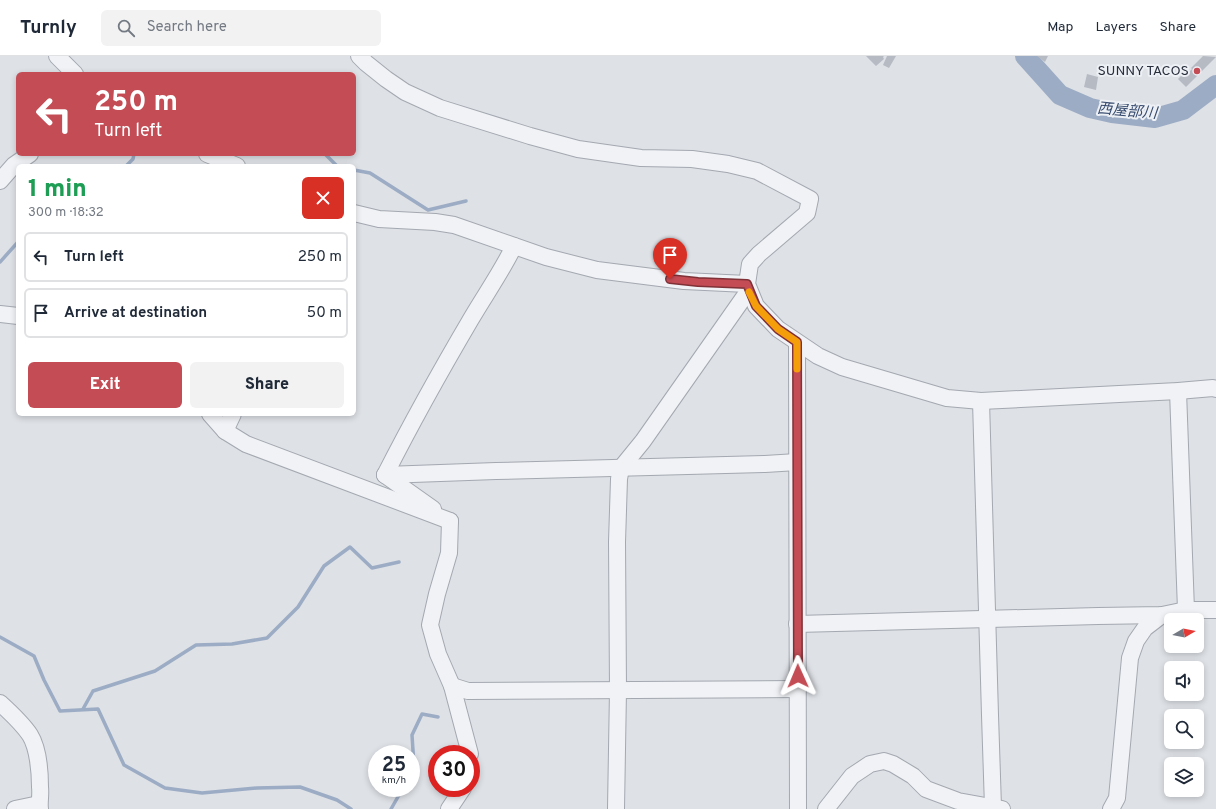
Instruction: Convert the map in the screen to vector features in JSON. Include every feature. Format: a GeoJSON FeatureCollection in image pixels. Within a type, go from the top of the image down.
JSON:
{"type":"FeatureCollection","features":[{"type":"Feature","properties":{"kind":"street"},"geometry":{"type":"LineString","coordinates":[[57,56],[74,72]]}},
{"type":"Feature","properties":{"kind":"street"},"geometry":{"type":"LineString","coordinates":[[359,56],[386,80],[405,92],[440,108],[515,132],[578,149],[641,158],[692,159],[728,164],[757,171],[810,199],[807,213],[759,254],[750,264],[748,287],[756,306],[778,329],[818,356],[842,368],[947,398],[981,401],[1216,389]]}},
{"type":"Feature","properties":{"kind":"street"},"geometry":{"type":"LineString","coordinates":[[0,181],[14,165],[27,156]]}},
{"type":"Feature","properties":{"kind":"street"},"geometry":{"type":"LineString","coordinates":[[212,156],[232,164]]}},
{"type":"Feature","properties":{"kind":"street"},"geometry":{"type":"LineString","coordinates":[[356,213],[379,219],[435,222],[454,225],[546,257],[597,270],[748,287]]}},
{"type":"Feature","properties":{"kind":"street"},"geometry":{"type":"LineString","coordinates":[[386,475],[409,429],[470,320],[514,246]]}},
{"type":"Feature","properties":{"kind":"street"},"geometry":{"type":"LineString","coordinates":[[616,809],[618,690],[617,542],[619,479],[621,468],[643,441],[748,287]]}},
{"type":"Feature","properties":{"kind":"street"},"geometry":{"type":"LineString","coordinates":[[0,314],[16,316]]}},
{"type":"Feature","properties":{"kind":"street"},"geometry":{"type":"LineString","coordinates":[[797,342],[798,809]]}},
{"type":"Feature","properties":{"kind":"street"},"geometry":{"type":"LineString","coordinates":[[1178,391],[1186,610]]}},
{"type":"Feature","properties":{"kind":"street"},"geometry":{"type":"LineString","coordinates":[[826,809],[852,776],[870,764],[884,761],[893,764],[913,776],[926,789],[958,801],[998,808],[990,715],[981,401]]}},
{"type":"Feature","properties":{"kind":"street"},"geometry":{"type":"LineString","coordinates":[[212,416],[224,431],[246,444],[450,521]]}},
{"type":"Feature","properties":{"kind":"street"},"geometry":{"type":"LineString","coordinates":[[224,431],[232,416]]}},
{"type":"Feature","properties":{"kind":"street"},"geometry":{"type":"LineString","coordinates":[[386,475],[797,462]]}},
{"type":"Feature","properties":{"kind":"street"},"geometry":{"type":"LineString","coordinates":[[386,475],[450,521]]}},
{"type":"Feature","properties":{"kind":"street"},"geometry":{"type":"LineString","coordinates":[[450,521],[449,553],[430,625],[438,654],[452,686],[468,745]]}},
{"type":"Feature","properties":{"kind":"street"},"geometry":{"type":"LineString","coordinates":[[797,624],[1162,615],[1186,610],[1216,610]]}},
{"type":"Feature","properties":{"kind":"street"},"geometry":{"type":"LineString","coordinates":[[1111,809],[1117,798],[1130,658],[1136,641],[1145,628],[1162,615]]}},
{"type":"Feature","properties":{"kind":"street"},"geometry":{"type":"LineString","coordinates":[[452,686],[468,691],[798,689]]}},
{"type":"Feature","properties":{"kind":"street"},"geometry":{"type":"LineString","coordinates":[[0,703],[14,716],[30,736],[36,751],[41,789],[40,806],[15,809]]}},
{"type":"Feature","properties":{"kind":"street"},"geometry":{"type":"LineString","coordinates":[[449,809],[457,797]]}},
{"type":"Feature","properties":{"kind":"building"},"geometry":{"type":"Polygon","coordinates":[[[866,56],[884,56],[884,59],[876,66],[866,56]]]}},
{"type":"Feature","properties":{"kind":"building"},"geometry":{"type":"Polygon","coordinates":[[[887,56],[896,56],[889,68],[883,65],[887,56]]]}},
{"type":"Feature","properties":{"kind":"building"},"geometry":{"type":"Polygon","coordinates":[[[1037,56],[1048,56],[1045,62],[1037,56]]]}},
{"type":"Feature","properties":{"kind":"building"},"geometry":{"type":"Polygon","coordinates":[[[1203,56],[1216,57],[1186,87],[1178,79],[1182,75],[1184,77],[1203,56]]]}},
{"type":"Feature","properties":{"kind":"building"},"geometry":{"type":"Polygon","coordinates":[[[1087,74],[1098,77],[1096,90],[1084,87],[1087,74]]]}},
{"type":"Feature","properties":{"kind":"waterway","name":"西屋部川"},"geometry":{"type":"LineString","coordinates":[[1025,56],[1060,95],[1090,108],[1112,113],[1155,118],[1183,110],[1216,85]]}},
{"type":"Feature","properties":{"kind":"waterway"},"geometry":{"type":"LineString","coordinates":[[128,164],[133,159],[134,156]]}},
{"type":"Feature","properties":{"kind":"waterway"},"geometry":{"type":"LineString","coordinates":[[327,156],[335,164]]}},
{"type":"Feature","properties":{"kind":"waterway"},"geometry":{"type":"LineString","coordinates":[[356,170],[370,173],[428,210],[466,201]]}},
{"type":"Feature","properties":{"kind":"waterway"},"geometry":{"type":"LineString","coordinates":[[0,262],[16,244]]}},
{"type":"Feature","properties":{"kind":"waterway"},"geometry":{"type":"LineString","coordinates":[[83,709],[93,691],[155,671],[196,645],[232,644],[267,638],[298,607],[324,566],[350,547],[372,568],[399,562]]}},
{"type":"Feature","properties":{"kind":"waterway"},"geometry":{"type":"LineString","coordinates":[[0,637],[34,656],[44,680],[60,711],[98,709],[124,765],[165,788],[202,793],[257,788],[300,787],[337,800],[351,809]]}},
{"type":"Feature","properties":{"kind":"waterway"},"geometry":{"type":"LineString","coordinates":[[413,745],[412,735],[422,714],[438,717]]}},
{"type":"Feature","properties":{"kind":"waterway"},"geometry":{"type":"LineString","coordinates":[[391,809],[398,797]]}},
{"type":"Feature","properties":{"kind":"slow traffic"},"geometry":{"type":"LineString","coordinates":[[749,292],[756,306],[778,329],[797,342],[797,369]]}},
{"type":"Feature","properties":{"kind":"place","name":"SUNNY TACOS"},"geometry":{"type":"Point","coordinates":[1197,71]}},
{"type":"Feature","properties":{"kind":"route"},"geometry":{"type":"LineString","coordinates":[[670,279],[747,284],[756,306],[778,329],[797,342],[798,676]]}}]}
